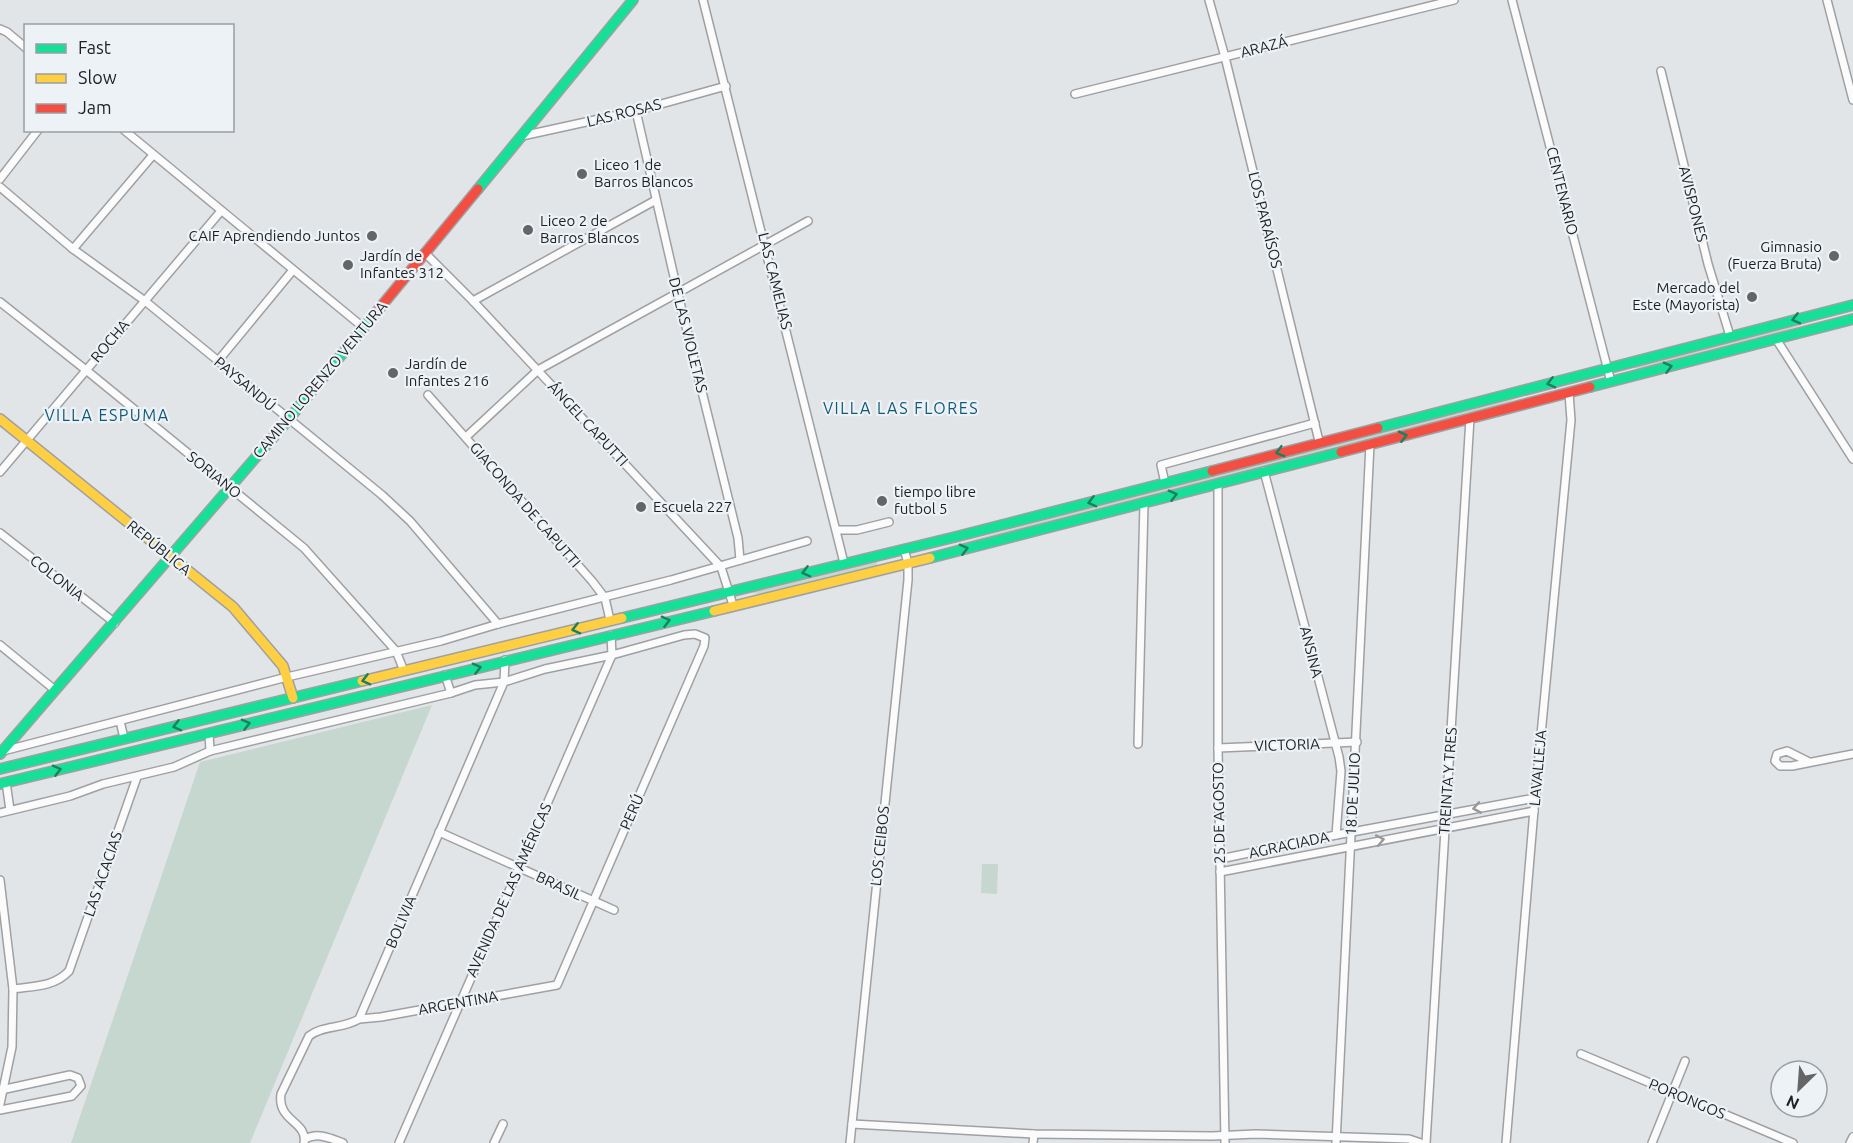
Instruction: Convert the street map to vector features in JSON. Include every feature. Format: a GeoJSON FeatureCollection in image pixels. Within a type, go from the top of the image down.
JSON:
{"type":"FeatureCollection","features":[{"type":"Feature","properties":{"kind":"main road","name":"CAMINO LORENZO VENTURA"},"geometry":{"type":"LineString","coordinates":[[1,753],[288,420],[633,0]]}},
{"type":"Feature","properties":{"kind":"main road"},"geometry":{"type":"LineString","coordinates":[[0,769],[904,549],[1853,305]]}},
{"type":"Feature","properties":{"kind":"main road"},"geometry":{"type":"LineString","coordinates":[[3,783],[908,563],[1853,319]]}},
{"type":"Feature","properties":{"kind":"main road","name":"REPÚBLICA"},"geometry":{"type":"LineString","coordinates":[[0,419],[233,607],[275,656],[287,677],[293,698]]}},
{"type":"Feature","properties":{"kind":"street","name":"LAS CAMELIAS"},"geometry":{"type":"LineString","coordinates":[[703,0],[844,563]]}},
{"type":"Feature","properties":{"kind":"street","name":"LOS PARAÍSOS"},"geometry":{"type":"LineString","coordinates":[[1209,0],[1319,441]]}},
{"type":"Feature","properties":{"kind":"street","name":"ARAZÁ"},"geometry":{"type":"LineString","coordinates":[[1075,94],[1454,0]]}},
{"type":"Feature","properties":{"kind":"street","name":"CENTENARIO"},"geometry":{"type":"LineString","coordinates":[[1512,0],[1611,382]]}},
{"type":"Feature","properties":{"kind":"street"},"geometry":{"type":"LineString","coordinates":[[1827,0],[1849,71],[1853,100]]}},
{"type":"Feature","properties":{"kind":"street"},"geometry":{"type":"LineString","coordinates":[[0,29],[24,46]]}},
{"type":"Feature","properties":{"kind":"street","name":"AVISPONES"},"geometry":{"type":"LineString","coordinates":[[1661,71],[1708,264],[1730,336]]}},
{"type":"Feature","properties":{"kind":"street","name":"LAS ROSAS"},"geometry":{"type":"LineString","coordinates":[[521,136],[636,111],[726,86]]}},
{"type":"Feature","properties":{"kind":"street","name":"DE LAS VIOLETAS"},"geometry":{"type":"LineString","coordinates":[[636,111],[738,538],[740,560]]}},
{"type":"Feature","properties":{"kind":"street"},"geometry":{"type":"LineString","coordinates":[[0,179],[36,132]]}},
{"type":"Feature","properties":{"kind":"street"},"geometry":{"type":"LineString","coordinates":[[126,132],[364,328]]}},
{"type":"Feature","properties":{"kind":"street"},"geometry":{"type":"LineString","coordinates":[[73,249],[153,155]]}},
{"type":"Feature","properties":{"kind":"street","name":"PAYSANDÚ"},"geometry":{"type":"LineString","coordinates":[[0,187],[73,249],[145,301],[397,508],[498,624]]}},
{"type":"Feature","properties":{"kind":"street"},"geometry":{"type":"LineString","coordinates":[[473,301],[656,200]]}},
{"type":"Feature","properties":{"kind":"street","name":"ROCHA"},"geometry":{"type":"LineString","coordinates":[[0,472],[221,211]]}},
{"type":"Feature","properties":{"kind":"street"},"geometry":{"type":"LineString","coordinates":[[466,437],[538,370],[808,221]]}},
{"type":"Feature","properties":{"kind":"street","name":"ÁNGEL CAPUTTI"},"geometry":{"type":"LineString","coordinates":[[425,253],[473,301],[721,567],[733,605]]}},
{"type":"Feature","properties":{"kind":"street"},"geometry":{"type":"LineString","coordinates":[[218,361],[293,270]]}},
{"type":"Feature","properties":{"kind":"street","name":"SORIANO"},"geometry":{"type":"LineString","coordinates":[[0,302],[304,548],[396,651],[404,671]]}},
{"type":"Feature","properties":{"kind":"street"},"geometry":{"type":"LineString","coordinates":[[1776,339],[1853,459]]}},
{"type":"Feature","properties":{"kind":"street","name":"LAVALLEJA"},"geometry":{"type":"LineString","coordinates":[[1506,1143],[1535,798],[1571,420],[1569,393]]}},
{"type":"Feature","properties":{"kind":"street","name":"GIACONDA DE CAPUTTI"},"geometry":{"type":"LineString","coordinates":[[428,395],[605,598],[610,620]]}},
{"type":"Feature","properties":{"kind":"street","name":"TREINTA Y TRES"},"geometry":{"type":"LineString","coordinates":[[1426,1143],[1470,418]]}},
{"type":"Feature","properties":{"kind":"street"},"geometry":{"type":"LineString","coordinates":[[1165,483],[1161,465],[1315,423]]}},
{"type":"Feature","properties":{"kind":"street","name":"18 DE JULIO"},"geometry":{"type":"LineString","coordinates":[[1337,1139],[1370,444]]}},
{"type":"Feature","properties":{"kind":"street","name":"ANSINA"},"geometry":{"type":"LineString","coordinates":[[1264,471],[1341,771],[1336,835]]}},
{"type":"Feature","properties":{"kind":"street","name":"25 DE AGOSTO"},"geometry":{"type":"LineString","coordinates":[[1218,484],[1218,748],[1225,1139]]}},
{"type":"Feature","properties":{"kind":"street"},"geometry":{"type":"LineString","coordinates":[[1138,744],[1144,503]]}},
{"type":"Feature","properties":{"kind":"street"},"geometry":{"type":"LineString","coordinates":[[837,530],[857,530],[889,522]]}},
{"type":"Feature","properties":{"kind":"street","name":"COLONIA"},"geometry":{"type":"LineString","coordinates":[[0,533],[115,622]]}},
{"type":"Feature","properties":{"kind":"street"},"geometry":{"type":"LineString","coordinates":[[1,753],[287,677],[441,641],[498,624],[605,598],[807,541]]}},
{"type":"Feature","properties":{"kind":"street","name":"LOS CEIBOS"},"geometry":{"type":"LineString","coordinates":[[850,1143],[908,580],[908,563],[904,549]]}},
{"type":"Feature","properties":{"kind":"street","name":"PERÚ"},"geometry":{"type":"LineString","coordinates":[[556,984],[704,646],[705,638],[695,634],[684,635],[612,655]]}},
{"type":"Feature","properties":{"kind":"street","name":"AVENIDA DE LAS AMÉRICAS"},"geometry":{"type":"LineString","coordinates":[[399,1143],[612,655],[611,635]]}},
{"type":"Feature","properties":{"kind":"street"},"geometry":{"type":"LineString","coordinates":[[0,645],[55,690]]}},
{"type":"Feature","properties":{"kind":"street"},"geometry":{"type":"LineString","coordinates":[[0,813],[174,767],[210,751],[451,693],[475,685],[504,682],[545,669],[612,655]]}},
{"type":"Feature","properties":{"kind":"street","name":"BOLIVIA"},"geometry":{"type":"LineString","coordinates":[[359,1019],[504,682],[506,660]]}},
{"type":"Feature","properties":{"kind":"street"},"geometry":{"type":"LineString","coordinates":[[445,675],[451,693]]}},
{"type":"Feature","properties":{"kind":"street"},"geometry":{"type":"LineString","coordinates":[[120,721],[124,738]]}},
{"type":"Feature","properties":{"kind":"street"},"geometry":{"type":"LineString","coordinates":[[209,733],[210,751]]}},
{"type":"Feature","properties":{"kind":"street"},"geometry":{"type":"LineString","coordinates":[[60,736],[64,753]]}},
{"type":"Feature","properties":{"kind":"street","name":"VICTORIA"},"geometry":{"type":"LineString","coordinates":[[1218,748],[1357,742]]}},
{"type":"Feature","properties":{"kind":"street"},"geometry":{"type":"LineString","coordinates":[[1809,762],[1853,754]]}},
{"type":"Feature","properties":{"kind":"street","name":"LAS ACACIAS"},"geometry":{"type":"LineString","coordinates":[[13,989],[51,984],[61,980],[69,971],[137,777]]}},
{"type":"Feature","properties":{"kind":"street"},"geometry":{"type":"LineString","coordinates":[[3,783],[10,810]]}},
{"type":"Feature","properties":{"kind":"street","name":"AGRACIADA"},"geometry":{"type":"LineString","coordinates":[[1220,860],[1351,832],[1535,798]]}},
{"type":"Feature","properties":{"kind":"street","name":"AGRACIADA"},"geometry":{"type":"LineString","coordinates":[[1220,872],[1534,811]]}},
{"type":"Feature","properties":{"kind":"street","name":"BRASIL"},"geometry":{"type":"LineString","coordinates":[[440,832],[614,910]]}},
{"type":"Feature","properties":{"kind":"street"},"geometry":{"type":"LineString","coordinates":[[0,880],[13,989],[12,1047],[0,1104]]}},
{"type":"Feature","properties":{"kind":"street","name":"ARGENTINA"},"geometry":{"type":"LineString","coordinates":[[359,1019],[381,1017],[556,984]]}},
{"type":"Feature","properties":{"kind":"street"},"geometry":{"type":"LineString","coordinates":[[343,1143],[321,1135],[311,1136],[304,1141],[300,1126],[287,1117],[280,1101],[281,1094],[309,1036],[316,1030],[351,1024],[359,1019]]}},
{"type":"Feature","properties":{"kind":"street","name":"PORONGOS"},"geometry":{"type":"LineString","coordinates":[[1581,1054],[1793,1143]]}},
{"type":"Feature","properties":{"kind":"street"},"geometry":{"type":"LineString","coordinates":[[1652,1143],[1685,1061]]}},
{"type":"Feature","properties":{"kind":"street"},"geometry":{"type":"LineString","coordinates":[[0,1110],[72,1096],[81,1086],[78,1078],[70,1075],[2,1090]]}},
{"type":"Feature","properties":{"kind":"street"},"geometry":{"type":"LineString","coordinates":[[494,1143],[503,1124]]}},
{"type":"Feature","properties":{"kind":"street"},"geometry":{"type":"LineString","coordinates":[[852,1124],[1034,1134],[1225,1139],[1256,1134],[1337,1139],[1409,1139],[1420,1143]]}},
{"type":"Feature","properties":{"kind":"street"},"geometry":{"type":"LineString","coordinates":[[1033,1143],[1034,1134]]}},
{"type":"Feature","properties":{"kind":"street"},"geometry":{"type":"LineString","coordinates":[[1851,1143],[1853,1137]]}},
{"type":"Feature","properties":{"kind":"green space"},"geometry":{"type":"Polygon","coordinates":[[[1807,323],[1773,335],[1640,369],[1633,368],[1639,365],[1807,323]]]}},
{"type":"Feature","properties":{"kind":"green space"},"geometry":{"type":"Polygon","coordinates":[[[1521,397],[1491,408],[933,551],[1048,519],[1521,397]]]}},
{"type":"Feature","properties":{"kind":"green space"},"geometry":{"type":"Polygon","coordinates":[[[877,562],[877,565],[760,594],[752,593],[758,589],[877,562]]]}},
{"type":"Feature","properties":{"kind":"green space"},"geometry":{"type":"Polygon","coordinates":[[[432,705],[250,1143],[71,1143],[200,762],[432,705]]]}},
{"type":"Feature","properties":{"kind":"green space"},"geometry":{"type":"Polygon","coordinates":[[[982,864],[998,864],[997,894],[981,893],[982,864]]]}},
{"type":"Feature","properties":{"kind":"traffic: fast"},"geometry":{"type":"LineString","coordinates":[[478,189],[633,0]]}},
{"type":"Feature","properties":{"kind":"traffic: fast"},"geometry":{"type":"LineString","coordinates":[[1378,428],[1853,305]]}},
{"type":"Feature","properties":{"kind":"traffic: fast"},"geometry":{"type":"LineString","coordinates":[[0,754],[288,420],[374,315]]}},
{"type":"Feature","properties":{"kind":"traffic: fast"},"geometry":{"type":"LineString","coordinates":[[1590,387],[1853,319]]}},
{"type":"Feature","properties":{"kind":"traffic: fast"},"geometry":{"type":"LineString","coordinates":[[930,558],[1341,452]]}},
{"type":"Feature","properties":{"kind":"traffic: fast"},"geometry":{"type":"LineString","coordinates":[[622,618],[955,537],[1212,471]]}},
{"type":"Feature","properties":{"kind":"traffic: fast"},"geometry":{"type":"LineString","coordinates":[[0,784],[714,611]]}},
{"type":"Feature","properties":{"kind":"traffic: fast"},"geometry":{"type":"LineString","coordinates":[[0,769],[362,681]]}},
{"type":"Feature","properties":{"kind":"traffic: slow"},"geometry":{"type":"LineString","coordinates":[[0,419],[233,607],[283,666],[293,698]]}},
{"type":"Feature","properties":{"kind":"traffic: slow"},"geometry":{"type":"LineString","coordinates":[[714,611],[930,558]]}},
{"type":"Feature","properties":{"kind":"traffic: slow"},"geometry":{"type":"LineString","coordinates":[[362,681],[622,618]]}},
{"type":"Feature","properties":{"kind":"traffic: jam"},"geometry":{"type":"LineString","coordinates":[[374,315],[478,189]]}},
{"type":"Feature","properties":{"kind":"traffic: jam"},"geometry":{"type":"LineString","coordinates":[[1341,452],[1590,387]]}},
{"type":"Feature","properties":{"kind":"traffic: jam"},"geometry":{"type":"LineString","coordinates":[[1212,471],[1378,428]]}},
{"type":"Feature","properties":{"kind":"place","name":"Liceo 1 de Barros Blancos"},"geometry":{"type":"Point","coordinates":[582,174]}},
{"type":"Feature","properties":{"kind":"place","name":"Liceo 2 de Barros Blancos"},"geometry":{"type":"Point","coordinates":[528,230]}},
{"type":"Feature","properties":{"kind":"place","name":"CAIF Aprendiendo Juntos"},"geometry":{"type":"Point","coordinates":[372,236]}},
{"type":"Feature","properties":{"kind":"place","name":"Gimnasio (Fuerza Bruta)"},"geometry":{"type":"Point","coordinates":[1834,256]}},
{"type":"Feature","properties":{"kind":"place","name":"Jardín de Infantes 312"},"geometry":{"type":"Point","coordinates":[348,265]}},
{"type":"Feature","properties":{"kind":"place","name":"Mercado del Este (Mayorista)"},"geometry":{"type":"Point","coordinates":[1752,297]}},
{"type":"Feature","properties":{"kind":"place","name":"Jardín de Infantes 216"},"geometry":{"type":"Point","coordinates":[393,373]}},
{"type":"Feature","properties":{"kind":"place","name":"tiempo libre futbol 5"},"geometry":{"type":"Point","coordinates":[882,501]}},
{"type":"Feature","properties":{"kind":"place","name":"Escuela 227"},"geometry":{"type":"Point","coordinates":[641,507]}},
{"type":"Feature","properties":{"kind":"district","name":"VILLA LAS FLORES"},"geometry":{"type":"Point","coordinates":[901,408]}},
{"type":"Feature","properties":{"kind":"district","name":"VILLA ESPUMA"},"geometry":{"type":"Point","coordinates":[107,415]}}]}
